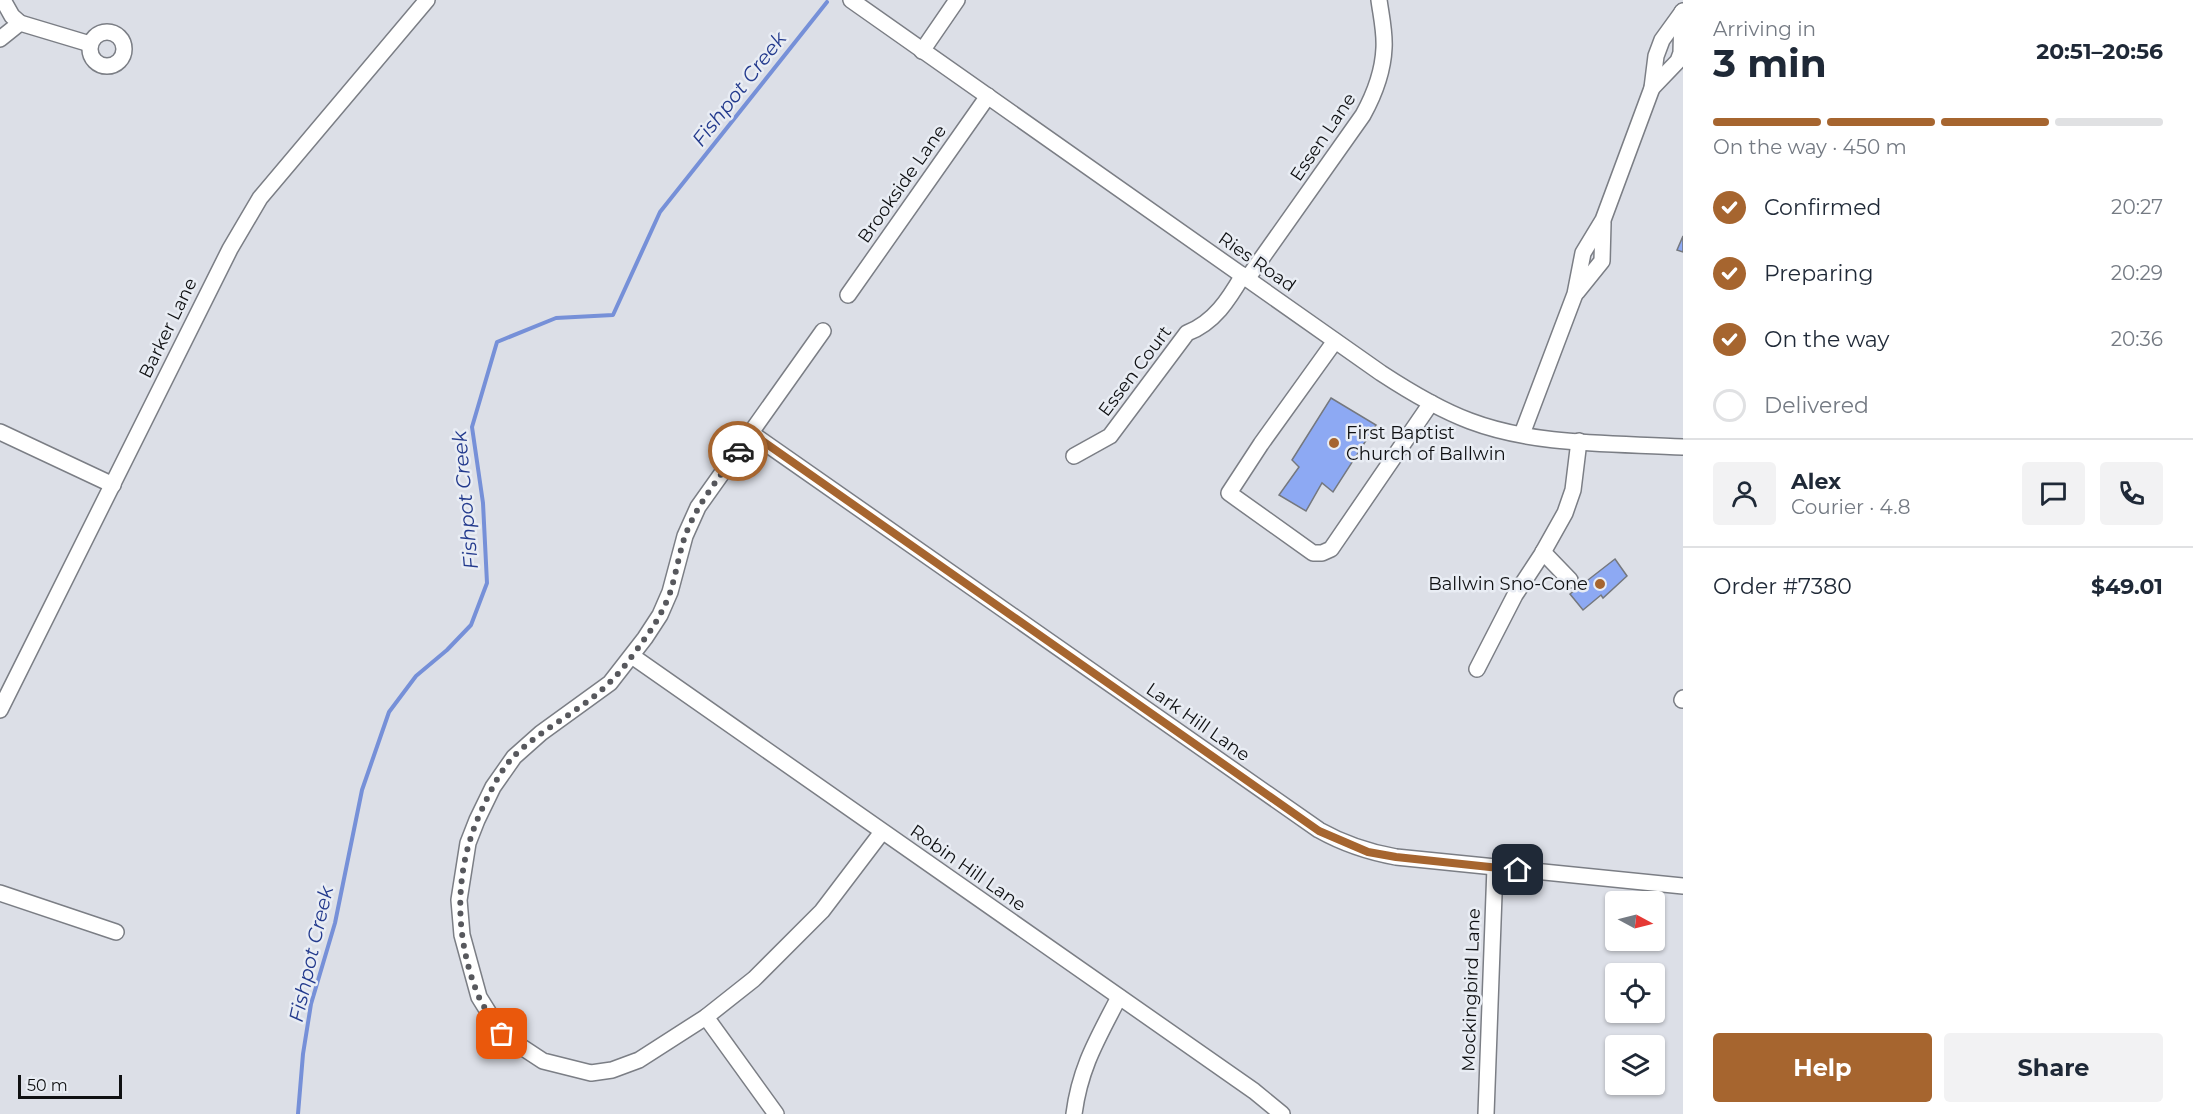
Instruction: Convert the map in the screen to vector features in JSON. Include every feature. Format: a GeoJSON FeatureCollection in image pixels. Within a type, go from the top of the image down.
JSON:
{"type":"FeatureCollection","features":[{"type":"Feature","properties":{"kind":"street"},"geometry":{"type":"LineString","coordinates":[[3,0],[12,16],[20,23],[90,44]]}},
{"type":"Feature","properties":{"kind":"street","name":"Barker Lane"},"geometry":{"type":"LineString","coordinates":[[0,710],[230,249],[260,198],[427,0]]}},
{"type":"Feature","properties":{"kind":"street"},"geometry":{"type":"LineString","coordinates":[[922,51],[957,0]]}},
{"type":"Feature","properties":{"kind":"street","name":"Essen Lane"},"geometry":{"type":"LineString","coordinates":[[1245,277],[1363,115],[1372,98],[1384,47],[1379,0]]}},
{"type":"Feature","properties":{"kind":"street","name":"Ries Road"},"geometry":{"type":"LineString","coordinates":[[853,2],[1391,380],[1431,403],[1471,421],[1522,434],[1579,441],[1683,447]]}},
{"type":"Feature","properties":{"kind":"street"},"geometry":{"type":"LineString","coordinates":[[1652,88],[1678,61],[1681,52],[1683,9]]}},
{"type":"Feature","properties":{"kind":"street"},"geometry":{"type":"LineString","coordinates":[[1522,434],[1575,294],[1602,261],[1603,220],[1652,88],[1656,56],[1662,40],[1683,9]]}},
{"type":"Feature","properties":{"kind":"street"},"geometry":{"type":"LineString","coordinates":[[0,39],[20,23]]}},
{"type":"Feature","properties":{"kind":"street","name":"Brookside Lane"},"geometry":{"type":"LineString","coordinates":[[848,295],[988,96]]}},
{"type":"Feature","properties":{"kind":"street","name":"Essen Court"},"geometry":{"type":"LineString","coordinates":[[1074,456],[1110,436],[1187,333],[1207,322],[1228,302],[1245,277]]}},
{"type":"Feature","properties":{"kind":"street"},"geometry":{"type":"LineString","coordinates":[[823,331],[698,507],[685,536],[670,592],[660,615],[632,656],[610,683],[541,733],[513,757],[493,787],[468,843],[459,900],[462,935],[474,983],[488,1013],[502,1034],[543,1061],[591,1073],[612,1070],[639,1060],[706,1017],[754,979],[822,911],[882,832]]}},
{"type":"Feature","properties":{"kind":"street"},"geometry":{"type":"LineString","coordinates":[[1335,341],[1229,491],[1230,495],[1313,553],[1322,553],[1331,549],[1431,403]]}},
{"type":"Feature","properties":{"kind":"street"},"geometry":{"type":"LineString","coordinates":[[0,432],[113,485]]}},
{"type":"Feature","properties":{"kind":"street","name":"Lark Hill Lane"},"geometry":{"type":"LineString","coordinates":[[751,433],[1319,831],[1368,852],[1396,857],[1683,886]]}},
{"type":"Feature","properties":{"kind":"street"},"geometry":{"type":"LineString","coordinates":[[1477,669],[1515,595],[1543,552],[1568,505],[1573,490],[1579,441]]}},
{"type":"Feature","properties":{"kind":"street"},"geometry":{"type":"LineString","coordinates":[[1543,552],[1570,580]]}},
{"type":"Feature","properties":{"kind":"street","name":"Robin Hill Lane"},"geometry":{"type":"LineString","coordinates":[[632,656],[1254,1091],[1282,1114]]}},
{"type":"Feature","properties":{"kind":"street","name":"Mockingbird Lane"},"geometry":{"type":"LineString","coordinates":[[1486,1114],[1495,867]]}},
{"type":"Feature","properties":{"kind":"street"},"geometry":{"type":"LineString","coordinates":[[0,893],[116,932]]}},
{"type":"Feature","properties":{"kind":"street"},"geometry":{"type":"LineString","coordinates":[[1074,1114],[1077,1090],[1086,1060],[1119,997]]}},
{"type":"Feature","properties":{"kind":"street"},"geometry":{"type":"LineString","coordinates":[[706,1017],[776,1114]]}},
{"type":"Feature","properties":{"kind":"building"},"geometry":{"type":"Polygon","coordinates":[[[1683,236],[1683,252],[1677,250],[1683,236]]]}},
{"type":"Feature","properties":{"kind":"building","name":"First Baptist Church of Ballwin"},"geometry":{"type":"Polygon","coordinates":[[[1331,398],[1376,425],[1333,492],[1322,483],[1306,511],[1279,495],[1299,467],[1292,460],[1331,398]]]}},
{"type":"Feature","properties":{"kind":"building","name":"Ballwin Sno-Cone"},"geometry":{"type":"Polygon","coordinates":[[[1615,559],[1627,576],[1603,598],[1601,595],[1583,610],[1570,594],[1615,559]]]}},
{"type":"Feature","properties":{"kind":"waterway","name":"Fishpot Creek"},"geometry":{"type":"LineString","coordinates":[[298,1114],[303,1054],[311,1004],[335,923],[362,790],[389,712],[416,676],[447,650],[471,625],[487,583],[483,503],[472,427],[497,342],[556,318],[613,315],[660,212],[827,2]]}},
{"type":"Feature","properties":{"kind":"way so far"},"geometry":{"type":"LineString","coordinates":[[502,1034],[479,997],[462,935],[459,900],[462,870],[468,843],[477,820],[493,787],[513,757],[541,733],[610,683],[645,638],[660,615],[670,592],[685,536],[698,507],[738,451]]}},
{"type":"Feature","properties":{"kind":"place","name":"First Baptist Church of Ballwin"},"geometry":{"type":"Point","coordinates":[1334,443]}},
{"type":"Feature","properties":{"kind":"place","name":"Ballwin Sno-Cone"},"geometry":{"type":"Point","coordinates":[1600,584]}},
{"type":"Feature","properties":{"kind":"route"},"geometry":{"type":"LineString","coordinates":[[738,451],[751,433],[1319,831],[1368,852],[1518,870]]}}]}
